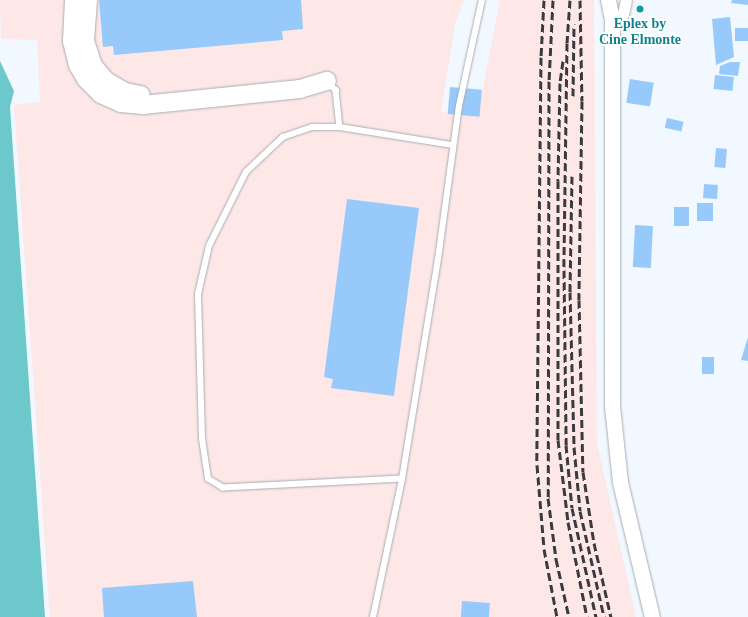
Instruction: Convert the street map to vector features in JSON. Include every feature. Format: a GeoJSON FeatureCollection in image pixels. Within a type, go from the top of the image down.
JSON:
{"type":"FeatureCollection","features":[{"type":"Feature","properties":{"kind":"highway"},"geometry":{"type":"LineString","coordinates":[[74,0],[72,41],[78,65],[86,80],[101,94],[121,102],[143,106],[300,89],[327,81]]}},
{"type":"Feature","properties":{"kind":"highway"},"geometry":{"type":"LineString","coordinates":[[88,0],[85,41],[93,66],[106,81],[125,92],[142,95],[298,79],[327,81]]}},
{"type":"Feature","properties":{"kind":"main road"},"geometry":{"type":"LineString","coordinates":[[608,0],[612,19],[612,406],[620,482],[652,617]]}},
{"type":"Feature","properties":{"kind":"street"},"geometry":{"type":"LineString","coordinates":[[612,19],[623,14],[626,0]]}},
{"type":"Feature","properties":{"kind":"lane"},"geometry":{"type":"LineString","coordinates":[[373,617],[402,479],[438,259],[458,106],[482,0]]}},
{"type":"Feature","properties":{"kind":"lane"},"geometry":{"type":"LineString","coordinates":[[327,81],[336,90],[340,126]]}},
{"type":"Feature","properties":{"kind":"lane"},"geometry":{"type":"LineString","coordinates":[[402,479],[223,488],[208,479],[202,439],[198,294],[208,246],[246,172],[283,137],[312,126],[340,126],[453,145]]}},
{"type":"Feature","properties":{"kind":"shaded area"},"geometry":{"type":"Polygon","coordinates":[[[0,0],[464,0],[455,25],[441,112],[478,114],[500,0],[594,0],[597,443],[636,617],[50,617],[14,105],[40,102],[37,40],[1,39],[0,0]]]}},
{"type":"Feature","properties":{"kind":"water"},"geometry":{"type":"Polygon","coordinates":[[[0,61],[14,91],[10,107],[45,617],[0,617],[0,61]]]}},
{"type":"Feature","properties":{"kind":"building"},"geometry":{"type":"Polygon","coordinates":[[[99,0],[301,0],[303,29],[282,31],[283,40],[114,55],[113,46],[103,47],[99,0]]]}},
{"type":"Feature","properties":{"kind":"building"},"geometry":{"type":"Polygon","coordinates":[[[732,0],[748,0],[748,5],[731,3],[732,0]]]}},
{"type":"Feature","properties":{"kind":"building"},"geometry":{"type":"Polygon","coordinates":[[[730,17],[734,57],[716,65],[712,19],[730,17]]]}},
{"type":"Feature","properties":{"kind":"building"},"geometry":{"type":"Polygon","coordinates":[[[735,28],[748,28],[748,41],[735,41],[735,28]]]}},
{"type":"Feature","properties":{"kind":"building"},"geometry":{"type":"Polygon","coordinates":[[[730,62],[740,62],[738,76],[719,74],[720,66],[730,62]]]}},
{"type":"Feature","properties":{"kind":"building"},"geometry":{"type":"Polygon","coordinates":[[[715,75],[734,77],[732,91],[714,89],[715,75]]]}},
{"type":"Feature","properties":{"kind":"building"},"geometry":{"type":"Polygon","coordinates":[[[630,79],[654,83],[650,106],[626,103],[630,79]]]}},
{"type":"Feature","properties":{"kind":"building"},"geometry":{"type":"Polygon","coordinates":[[[450,87],[482,90],[480,117],[448,114],[450,87]]]}},
{"type":"Feature","properties":{"kind":"building"},"geometry":{"type":"Polygon","coordinates":[[[667,118],[684,122],[681,132],[665,128],[667,118]]]}},
{"type":"Feature","properties":{"kind":"building"},"geometry":{"type":"Polygon","coordinates":[[[716,148],[727,149],[725,168],[714,167],[716,148]]]}},
{"type":"Feature","properties":{"kind":"building"},"geometry":{"type":"Polygon","coordinates":[[[704,184],[718,185],[717,199],[703,198],[704,184]]]}},
{"type":"Feature","properties":{"kind":"building"},"geometry":{"type":"Polygon","coordinates":[[[347,199],[419,208],[394,396],[331,388],[333,379],[324,377],[347,199]]]}},
{"type":"Feature","properties":{"kind":"building"},"geometry":{"type":"Polygon","coordinates":[[[697,203],[713,203],[713,221],[697,221],[697,203]]]}},
{"type":"Feature","properties":{"kind":"building"},"geometry":{"type":"Polygon","coordinates":[[[674,207],[689,207],[689,226],[674,226],[674,207]]]}},
{"type":"Feature","properties":{"kind":"building"},"geometry":{"type":"Polygon","coordinates":[[[635,225],[653,226],[651,268],[633,267],[635,225]]]}},
{"type":"Feature","properties":{"kind":"building"},"geometry":{"type":"Polygon","coordinates":[[[748,337],[748,361],[741,360],[748,337]]]}},
{"type":"Feature","properties":{"kind":"building"},"geometry":{"type":"Polygon","coordinates":[[[702,357],[714,357],[714,374],[702,374],[702,357]]]}},
{"type":"Feature","properties":{"kind":"building"},"geometry":{"type":"Polygon","coordinates":[[[193,581],[197,617],[104,617],[102,588],[193,581]]]}},
{"type":"Feature","properties":{"kind":"building"},"geometry":{"type":"Polygon","coordinates":[[[462,601],[490,603],[489,617],[461,617],[462,601]]]}},
{"type":"Feature","properties":{"kind":"railway"},"geometry":{"type":"LineString","coordinates":[[544,0],[541,57],[537,465],[544,549],[557,617]]}},
{"type":"Feature","properties":{"kind":"railway"},"geometry":{"type":"LineString","coordinates":[[553,0],[549,81],[548,498],[556,559],[569,617]]}},
{"type":"Feature","properties":{"kind":"railway"},"geometry":{"type":"LineString","coordinates":[[570,0],[567,43],[564,270],[566,445],[572,508],[596,617]]}},
{"type":"Feature","properties":{"kind":"railway"},"geometry":{"type":"LineString","coordinates":[[580,0],[582,101],[579,300],[583,472],[594,543],[611,617]]}},
{"type":"Feature","properties":{"kind":"railway"},"geometry":{"type":"LineString","coordinates":[[573,96],[574,24]]}},
{"type":"Feature","properties":{"kind":"railway"},"geometry":{"type":"LineString","coordinates":[[563,61],[560,83],[558,181],[558,440],[568,522],[587,617]]}},
{"type":"Feature","properties":{"kind":"railway"},"geometry":{"type":"LineString","coordinates":[[572,176],[570,292],[574,447],[580,511],[604,617]]}},
{"type":"Feature","properties":{"kind":"place","name":"Eplex by Cine Elmonte"},"geometry":{"type":"Point","coordinates":[640,9]}}]}
